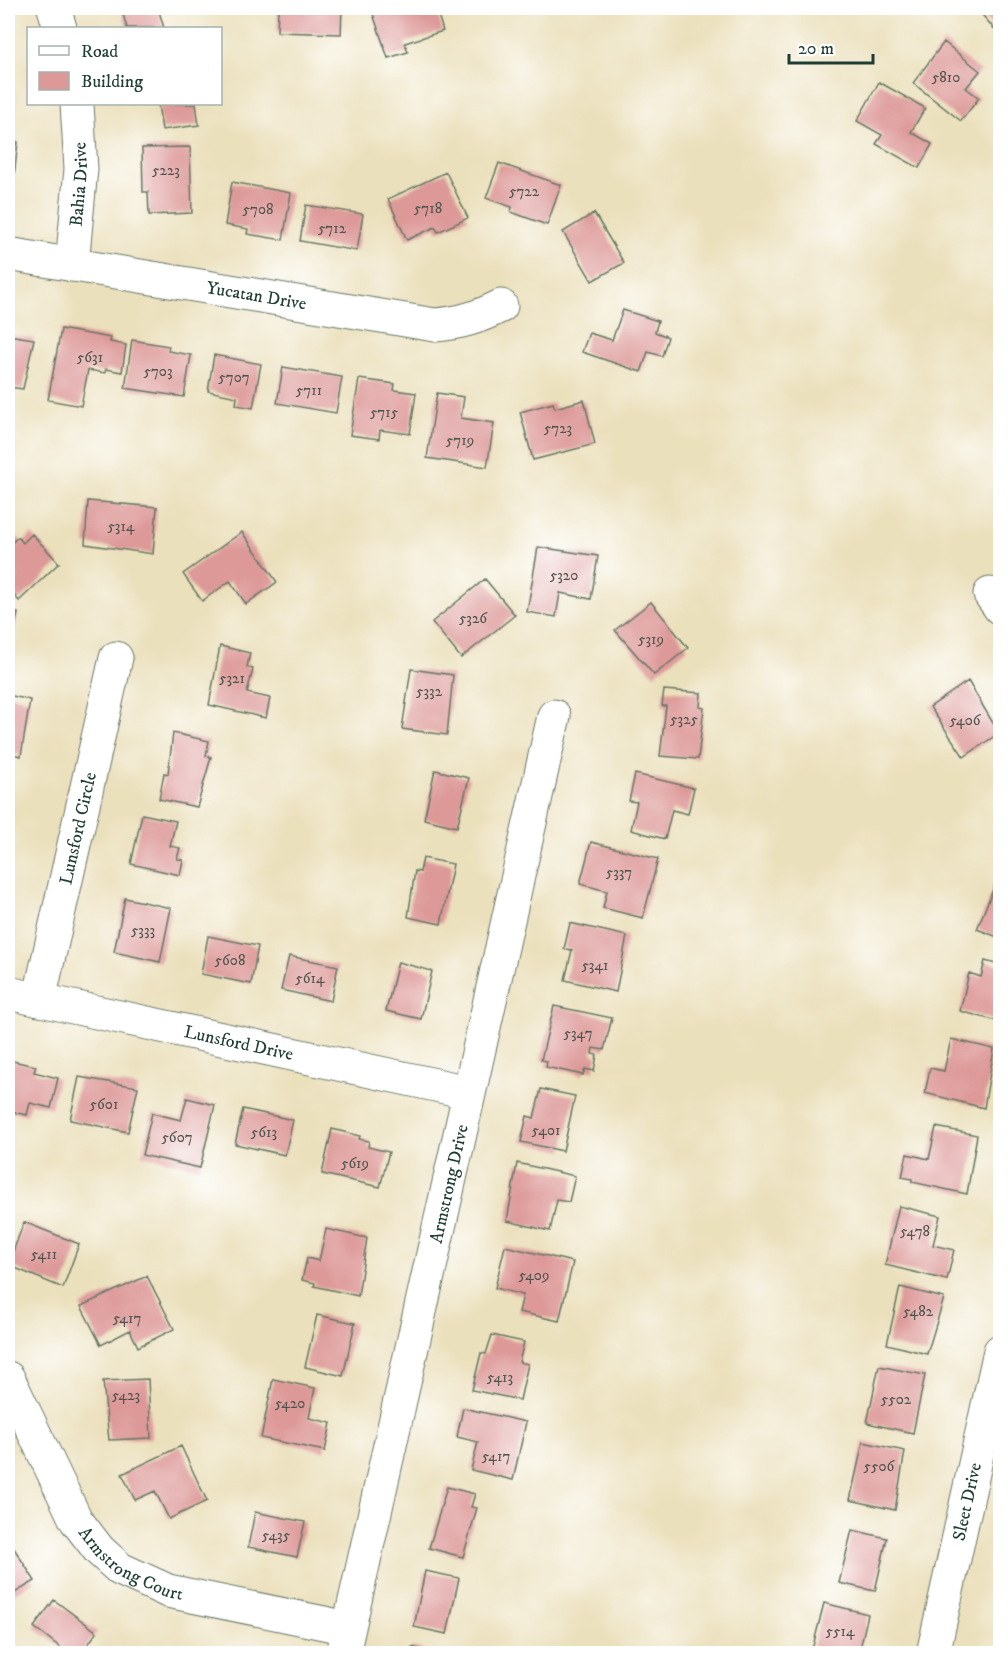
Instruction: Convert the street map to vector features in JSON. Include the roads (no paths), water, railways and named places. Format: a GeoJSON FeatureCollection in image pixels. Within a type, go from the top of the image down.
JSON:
{"type":"FeatureCollection","features":[{"type":"Feature","properties":{"kind":"street"},"geometry":{"type":"LineString","coordinates":[[54,8],[60,27]]}},
{"type":"Feature","properties":{"kind":"street","name":"Bahia Drive"},"geometry":{"type":"LineString","coordinates":[[72,265],[81,169],[77,105]]}},
{"type":"Feature","properties":{"kind":"street","name":"Yucatan Drive"},"geometry":{"type":"LineString","coordinates":[[8,254],[435,325],[472,320],[491,314],[501,306]]}},
{"type":"Feature","properties":{"kind":"street","name":"Lunsford Circle"},"geometry":{"type":"LineString","coordinates":[[39,1000],[116,658]]}},
{"type":"Feature","properties":{"kind":"street","name":"Armstrong Drive"},"geometry":{"type":"LineString","coordinates":[[345,1640],[554,716]]}},
{"type":"Feature","properties":{"kind":"street","name":"Lunsford Drive"},"geometry":{"type":"LineString","coordinates":[[8,993],[468,1092]]}},
{"type":"Feature","properties":{"kind":"street","name":"Sleet Drive"},"geometry":{"type":"LineString","coordinates":[[933,1653],[1000,1351]]}},
{"type":"Feature","properties":{"kind":"street","name":"Armstrong Court"},"geometry":{"type":"LineString","coordinates":[[8,1378],[76,1520],[99,1550],[120,1569],[168,1591],[345,1640]]}}]}
